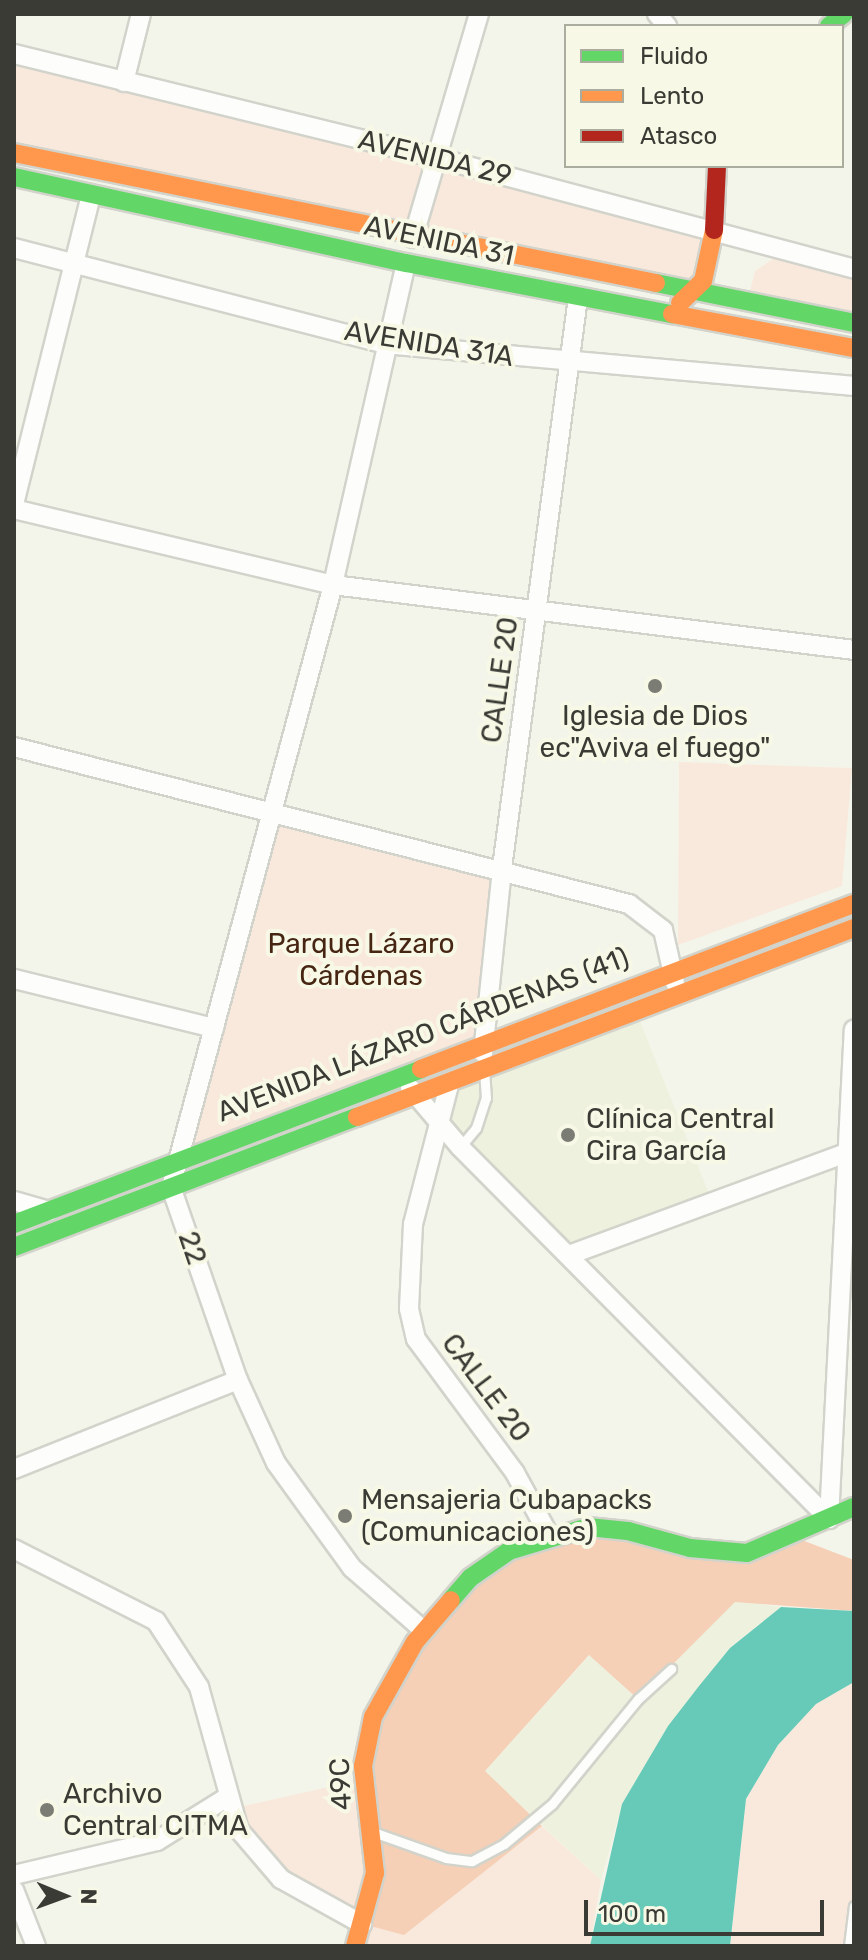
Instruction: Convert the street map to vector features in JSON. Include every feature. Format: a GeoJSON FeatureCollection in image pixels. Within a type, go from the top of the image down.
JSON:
{"type":"FeatureCollection","features":[{"type":"Feature","properties":{"kind":"main road","name":"AVENIDA 31"},"geometry":{"type":"LineString","coordinates":[[14,153],[413,238],[854,323]]}},
{"type":"Feature","properties":{"kind":"main road"},"geometry":{"type":"LineString","coordinates":[[656,312],[696,293],[714,230],[717,168]]}},
{"type":"Feature","properties":{"kind":"main road","name":"AVENIDA 31"},"geometry":{"type":"LineString","coordinates":[[14,177],[406,263],[854,348]]}},
{"type":"Feature","properties":{"kind":"main road"},"geometry":{"type":"LineString","coordinates":[[714,230],[727,271],[747,303]]}},
{"type":"Feature","properties":{"kind":"main road"},"geometry":{"type":"LineString","coordinates":[[662,287],[684,274],[697,245],[714,230]]}},
{"type":"Feature","properties":{"kind":"main road","name":"AVENIDA LÁZARO CÁRDENAS (41)"},"geometry":{"type":"LineString","coordinates":[[14,1224],[676,968],[854,904]]}},
{"type":"Feature","properties":{"kind":"main road","name":"AVENIDA LÁZARO CÁRDENAS (41)"},"geometry":{"type":"LineString","coordinates":[[14,1247],[418,1097],[854,928]]}},
{"type":"Feature","properties":{"kind":"main road","name":"49C"},"geometry":{"type":"LineString","coordinates":[[355,1946],[375,1873],[373,1832],[365,1793],[367,1741],[383,1693],[423,1630],[451,1596],[490,1562],[550,1537],[606,1526],[690,1548],[747,1553],[854,1507]]}},
{"type":"Feature","properties":{"kind":"street"},"geometry":{"type":"LineString","coordinates":[[124,82],[141,14]]}},
{"type":"Feature","properties":{"kind":"street"},"geometry":{"type":"LineString","coordinates":[[413,238],[434,157],[479,14]]}},
{"type":"Feature","properties":{"kind":"street","name":"AVENIDA 29"},"geometry":{"type":"LineString","coordinates":[[14,54],[434,157],[854,269]]}},
{"type":"Feature","properties":{"kind":"street"},"geometry":{"type":"LineString","coordinates":[[91,195],[14,507],[333,585],[538,614],[854,650]]}},
{"type":"Feature","properties":{"kind":"street","name":"AVENIDA 31A"},"geometry":{"type":"LineString","coordinates":[[14,248],[385,344],[567,363],[854,386]]}},
{"type":"Feature","properties":{"kind":"street"},"geometry":{"type":"LineString","coordinates":[[171,1187],[333,585],[385,344],[406,263]]}},
{"type":"Feature","properties":{"kind":"street","name":"CALLE 20"},"geometry":{"type":"LineString","coordinates":[[484,1071],[483,1044],[502,868],[578,298]]}},
{"type":"Feature","properties":{"kind":"street"},"geometry":{"type":"LineString","coordinates":[[14,747],[502,868],[629,904],[663,930],[676,968],[675,996]]}},
{"type":"Feature","properties":{"kind":"street"},"geometry":{"type":"LineString","coordinates":[[14,979],[214,1028]]}},
{"type":"Feature","properties":{"kind":"street"},"geometry":{"type":"LineString","coordinates":[[829,1519],[851,1150],[854,1030]]}},
{"type":"Feature","properties":{"kind":"street"},"geometry":{"type":"LineString","coordinates":[[401,1076],[460,1147],[829,1519]]}},
{"type":"Feature","properties":{"kind":"street","name":"CALLE 20"},"geometry":{"type":"LineString","coordinates":[[449,1085],[413,1224],[409,1309],[416,1339],[515,1473],[550,1537]]}},
{"type":"Feature","properties":{"kind":"street"},"geometry":{"type":"LineString","coordinates":[[569,1255],[851,1150]]}},
{"type":"Feature","properties":{"kind":"street","name":"22"},"geometry":{"type":"LineString","coordinates":[[171,1187],[238,1380],[276,1463],[327,1539],[382,1597],[423,1630]]}},
{"type":"Feature","properties":{"kind":"street"},"geometry":{"type":"LineString","coordinates":[[14,1201],[87,1219]]}},
{"type":"Feature","properties":{"kind":"street"},"geometry":{"type":"LineString","coordinates":[[14,1469],[238,1380]]}},
{"type":"Feature","properties":{"kind":"street"},"geometry":{"type":"LineString","coordinates":[[14,1549],[156,1621],[199,1687],[226,1798],[239,1830],[281,1879],[362,1924]]}},
{"type":"Feature","properties":{"kind":"street"},"geometry":{"type":"LineString","coordinates":[[14,1875],[157,1841],[226,1798]]}},
{"type":"Feature","properties":{"kind":"street"},"geometry":{"type":"LineString","coordinates":[[14,1890],[36,1946]]}},
{"type":"Feature","properties":{"kind":"lane"},"geometry":{"type":"LineString","coordinates":[[460,1147],[476,1128],[486,1098],[484,1071]]}},
{"type":"Feature","properties":{"kind":"lane"},"geometry":{"type":"LineString","coordinates":[[373,1832],[446,1858],[472,1861],[504,1844],[552,1804],[638,1699],[671,1669]]}},
{"type":"Feature","properties":{"kind":"lane"},"geometry":{"type":"LineString","coordinates":[[849,1946],[854,1906]]}},
{"type":"Feature","properties":{"kind":"shaded area","name":"Clínica Central Cira García"},"geometry":{"type":"Polygon","coordinates":[[[636,1011],[712,1201],[569,1255],[439,1122],[449,1085],[636,1011]]]}},
{"type":"Feature","properties":{"kind":"shaded area"},"geometry":{"type":"Polygon","coordinates":[[[566,1532],[690,1548],[794,1537],[854,1560],[854,1611],[735,1602],[638,1699],[589,1655],[485,1771],[542,1826],[404,1935],[363,1924],[367,1741],[451,1596],[566,1532]]]}},
{"type":"Feature","properties":{"kind":"shaded area"},"geometry":{"type":"Polygon","coordinates":[[[735,1601],[781,1607],[730,1647],[668,1726],[622,1804],[601,1880],[484,1771],[590,1655],[638,1699],[735,1601]]]}},
{"type":"Feature","properties":{"kind":"green space"},"geometry":{"type":"Polygon","coordinates":[[[14,54],[714,230],[703,281],[14,152],[14,54]]]}},
{"type":"Feature","properties":{"kind":"green space"},"geometry":{"type":"Polygon","coordinates":[[[785,251],[854,269],[854,323],[747,303],[755,271],[785,251]]]}},
{"type":"Feature","properties":{"kind":"green space"},"geometry":{"type":"Polygon","coordinates":[[[679,762],[852,768],[842,886],[678,945],[679,762]]]}},
{"type":"Feature","properties":{"kind":"green space","name":"Parque Lázaro Cárdenas"},"geometry":{"type":"Polygon","coordinates":[[[273,810],[502,868],[483,1043],[182,1160],[273,810]]]}},
{"type":"Feature","properties":{"kind":"green space"},"geometry":{"type":"Polygon","coordinates":[[[854,1682],[854,1946],[730,1946],[746,1799],[778,1745],[816,1704],[854,1682]]]}},
{"type":"Feature","properties":{"kind":"green space"},"geometry":{"type":"Polygon","coordinates":[[[364,1779],[468,1883],[542,1826],[601,1880],[590,1946],[355,1946],[362,1924],[300,1892],[231,1809],[364,1779]]]}},
{"type":"Feature","properties":{"kind":"water"},"geometry":{"type":"Polygon","coordinates":[[[781,1607],[854,1611],[854,1682],[816,1704],[778,1745],[746,1799],[730,1946],[590,1946],[622,1804],[668,1726],[699,1686],[730,1648],[781,1607]]]}},
{"type":"Feature","properties":{"kind":"traffic: fast"},"geometry":{"type":"LineString","coordinates":[[832,24],[844,14]]}},
{"type":"Feature","properties":{"kind":"traffic: fast"},"geometry":{"type":"LineString","coordinates":[[14,177],[406,263],[672,314]]}},
{"type":"Feature","properties":{"kind":"traffic: fast"},"geometry":{"type":"LineString","coordinates":[[656,283],[854,323]]}},
{"type":"Feature","properties":{"kind":"traffic: fast"},"geometry":{"type":"LineString","coordinates":[[14,1224],[421,1069]]}},
{"type":"Feature","properties":{"kind":"traffic: fast"},"geometry":{"type":"LineString","coordinates":[[14,1247],[357,1117]]}},
{"type":"Feature","properties":{"kind":"traffic: fast"},"geometry":{"type":"LineString","coordinates":[[451,1600],[470,1578],[509,1551],[588,1527],[628,1531],[690,1548],[747,1553],[854,1507]]}},
{"type":"Feature","properties":{"kind":"traffic: slow"},"geometry":{"type":"LineString","coordinates":[[14,153],[656,283]]}},
{"type":"Feature","properties":{"kind":"traffic: slow"},"geometry":{"type":"LineString","coordinates":[[680,303],[703,281],[714,230]]}},
{"type":"Feature","properties":{"kind":"traffic: slow"},"geometry":{"type":"LineString","coordinates":[[672,314],[854,348]]}},
{"type":"Feature","properties":{"kind":"traffic: slow"},"geometry":{"type":"LineString","coordinates":[[421,1069],[854,904]]}},
{"type":"Feature","properties":{"kind":"traffic: slow"},"geometry":{"type":"LineString","coordinates":[[357,1117],[854,928]]}},
{"type":"Feature","properties":{"kind":"traffic: slow"},"geometry":{"type":"LineString","coordinates":[[355,1946],[375,1873],[363,1766],[373,1717],[415,1642],[451,1600]]}},
{"type":"Feature","properties":{"kind":"traffic: jam"},"geometry":{"type":"LineString","coordinates":[[714,230],[717,168]]}},
{"type":"Feature","properties":{"kind":"place","name":"Iglesia de Dios ec\"Aviva el fuego\""},"geometry":{"type":"Point","coordinates":[655,686]}},
{"type":"Feature","properties":{"kind":"place","name":"Clínica Central Cira García"},"geometry":{"type":"Point","coordinates":[568,1135]}},
{"type":"Feature","properties":{"kind":"place","name":"Mensajeria Cubapacks (Comunicaciones)"},"geometry":{"type":"Point","coordinates":[345,1516]}},
{"type":"Feature","properties":{"kind":"place","name":"Archivo Central CITMA"},"geometry":{"type":"Point","coordinates":[47,1810]}}]}
